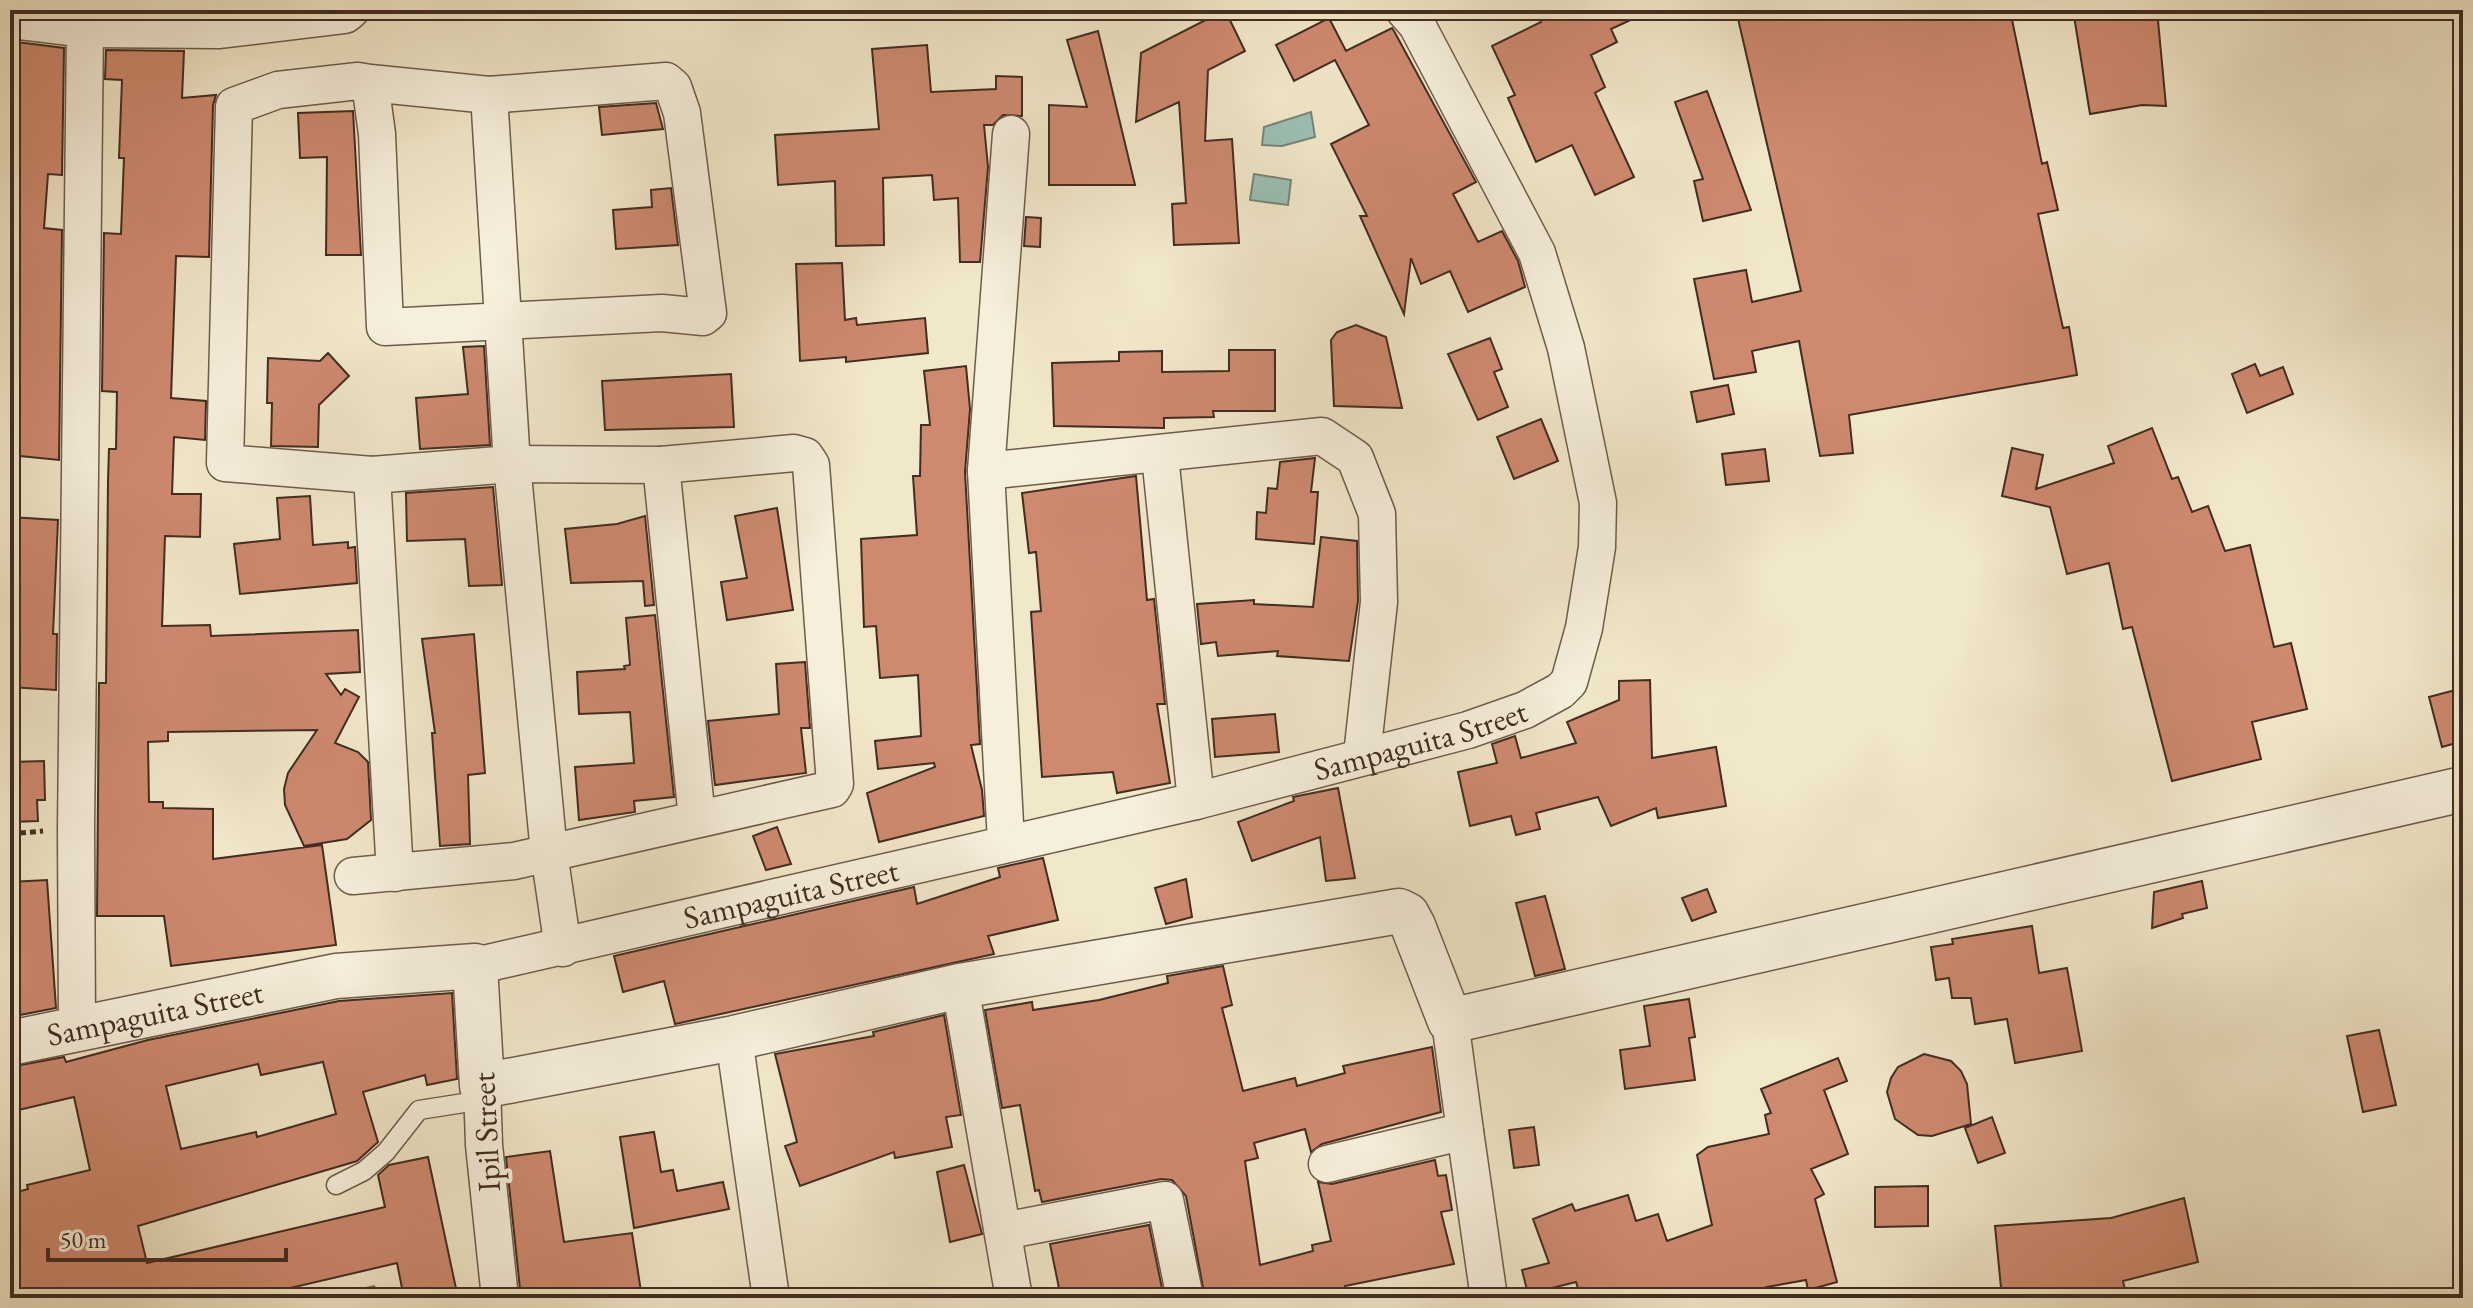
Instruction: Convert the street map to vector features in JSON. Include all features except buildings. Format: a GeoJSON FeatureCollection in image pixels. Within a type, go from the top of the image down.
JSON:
{"type":"FeatureCollection","features":[{"type":"Feature","properties":{"kind":"street"},"geometry":{"type":"LineString","coordinates":[[10,20],[85,29],[220,30],[345,15],[351,10]]}},
{"type":"Feature","properties":{"kind":"street","name":"Sampaguita Street"},"geometry":{"type":"LineString","coordinates":[[10,1043],[336,976],[475,966],[563,948],[1006,842],[1196,801],[1362,755],[1468,730],[1525,710],[1560,691],[1569,682],[1584,628],[1598,532],[1598,503],[1566,348],[1537,253],[1417,15]]}},
{"type":"Feature","properties":{"kind":"street"},"geometry":{"type":"LineString","coordinates":[[77,1031],[76,828],[85,29]]}},
{"type":"Feature","properties":{"kind":"street"},"geometry":{"type":"LineString","coordinates":[[353,876],[514,861],[834,787],[833,733],[811,465],[805,456],[794,453],[661,465],[512,464],[372,475],[225,463],[234,106],[278,90],[358,81],[489,95],[666,81],[673,87],[682,113],[709,308],[703,317],[662,313],[383,325],[377,134],[370,83]]}},
{"type":"Feature","properties":{"kind":"street"},"geometry":{"type":"LineString","coordinates":[[489,95],[512,464],[549,853],[563,948]]}},
{"type":"Feature","properties":{"kind":"street"},"geometry":{"type":"LineString","coordinates":[[1006,842],[986,471],[1011,134]]}},
{"type":"Feature","properties":{"kind":"street"},"geometry":{"type":"LineString","coordinates":[[986,471],[1160,456],[1322,436],[1355,458],[1377,514],[1379,602],[1362,755]]}},
{"type":"Feature","properties":{"kind":"street"},"geometry":{"type":"LineString","coordinates":[[1160,456],[1196,801]]}},
{"type":"Feature","properties":{"kind":"street"},"geometry":{"type":"LineString","coordinates":[[661,465],[697,819]]}},
{"type":"Feature","properties":{"kind":"street"},"geometry":{"type":"LineString","coordinates":[[372,475],[395,873]]}},
{"type":"Feature","properties":{"kind":"street"},"geometry":{"type":"LineString","coordinates":[[1450,1021],[2463,789]]}},
{"type":"Feature","properties":{"kind":"street"},"geometry":{"type":"LineString","coordinates":[[482,1093],[960,986],[1399,911],[1407,915],[1413,926],[1450,1021],[1489,1298]]}},
{"type":"Feature","properties":{"kind":"street","name":"Ipil Street"},"geometry":{"type":"LineString","coordinates":[[475,966],[484,1145],[500,1298]]}},
{"type":"Feature","properties":{"kind":"street"},"geometry":{"type":"LineString","coordinates":[[960,986],[1014,1298]]}},
{"type":"Feature","properties":{"kind":"street"},"geometry":{"type":"LineString","coordinates":[[734,1038],[771,1298]]}},
{"type":"Feature","properties":{"kind":"street"},"geometry":{"type":"LineString","coordinates":[[1327,1164],[1465,1131]]}},
{"type":"Feature","properties":{"kind":"street"},"geometry":{"type":"LineString","coordinates":[[1004,1231],[1165,1200],[1185,1298]]}},
{"type":"Feature","properties":{"kind":"lane"},"geometry":{"type":"LineString","coordinates":[[336,1185],[364,1171],[386,1152],[419,1110],[482,1093]]}},
{"type":"Feature","properties":{"kind":"green space"},"geometry":{"type":"Polygon","coordinates":[[[374,1286],[383,1298],[323,1298],[374,1286]]]}},
{"type":"Feature","properties":{"kind":"water"},"geometry":{"type":"Polygon","coordinates":[[[1311,112],[1315,137],[1282,146],[1262,145],[1264,127],[1311,112]]]}},
{"type":"Feature","properties":{"kind":"water"},"geometry":{"type":"Polygon","coordinates":[[[1254,174],[1291,180],[1288,205],[1250,200],[1254,174]]]}}]}
